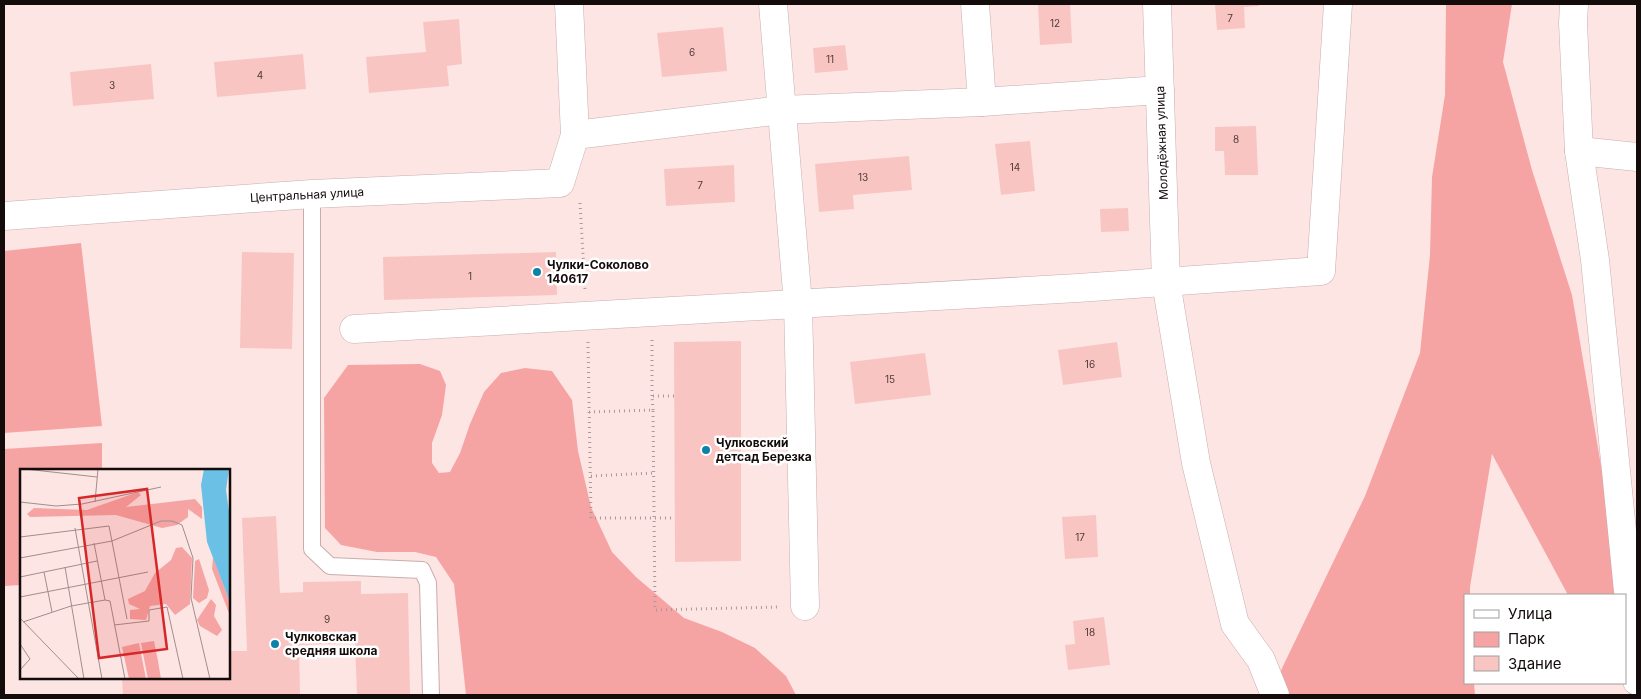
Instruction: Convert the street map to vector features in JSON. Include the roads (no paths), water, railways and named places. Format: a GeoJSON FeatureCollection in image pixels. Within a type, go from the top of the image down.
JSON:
{"type":"FeatureCollection","features":[{"type":"Feature","properties":{"kind":"street"},"geometry":{"type":"LineString","coordinates":[[569,4],[575,135],[782,110],[982,102],[1160,90]]}},
{"type":"Feature","properties":{"kind":"street"},"geometry":{"type":"LineString","coordinates":[[773,4],[798,304],[805,606]]}},
{"type":"Feature","properties":{"kind":"street"},"geometry":{"type":"LineString","coordinates":[[975,4],[982,102]]}},
{"type":"Feature","properties":{"kind":"street","name":"Молодёжная улица"},"geometry":{"type":"LineString","coordinates":[[1157,4],[1166,282],[1196,463],[1235,624],[1261,660],[1274,695]]}},
{"type":"Feature","properties":{"kind":"street"},"geometry":{"type":"LineString","coordinates":[[354,329],[1166,282],[1321,271],[1338,4]]}},
{"type":"Feature","properties":{"kind":"street"},"geometry":{"type":"LineString","coordinates":[[1574,4],[1573,22],[1579,151],[1595,260],[1637,681]]}},
{"type":"Feature","properties":{"kind":"street","name":"Центральная улица"},"geometry":{"type":"LineString","coordinates":[[4,216],[312,194],[560,183],[575,135]]}},
{"type":"Feature","properties":{"kind":"street"},"geometry":{"type":"LineString","coordinates":[[1579,151],[1637,157]]}},
{"type":"Feature","properties":{"kind":"lane"},"geometry":{"type":"LineString","coordinates":[[312,194],[312,549],[330,566],[422,570],[428,583],[431,695]]}},
{"type":"Feature","properties":{"kind":"place","name":"Чулки-Соколово 140617"},"geometry":{"type":"Point","coordinates":[537,272]}},
{"type":"Feature","properties":{"kind":"place","name":"Чулковский детсад Березка"},"geometry":{"type":"Point","coordinates":[706,450]}},
{"type":"Feature","properties":{"kind":"place","name":"Чулковская средняя школа"},"geometry":{"type":"Point","coordinates":[275,644]}}]}
